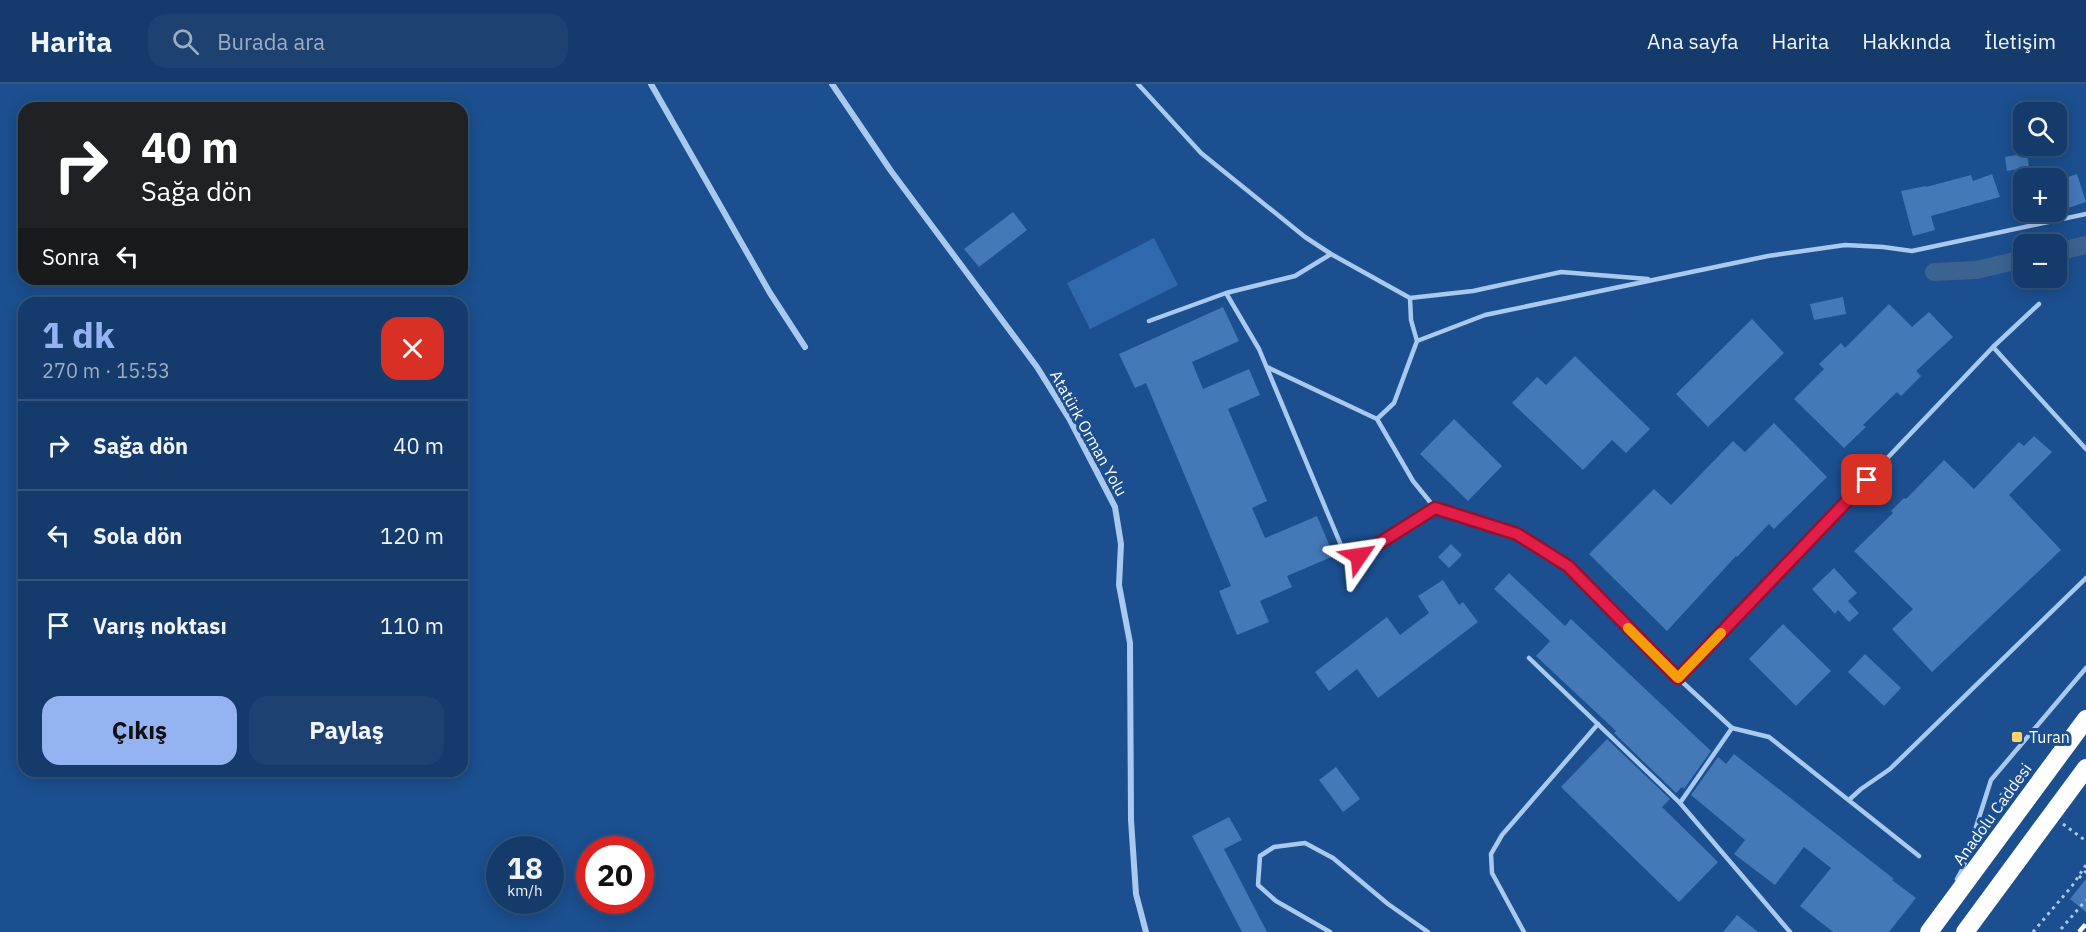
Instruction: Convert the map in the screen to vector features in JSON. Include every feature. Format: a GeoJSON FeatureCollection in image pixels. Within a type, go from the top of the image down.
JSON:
{"type":"FeatureCollection","features":[{"type":"Feature","properties":{"kind":"highway","name":"Anadolu Caddesi"},"geometry":{"type":"LineString","coordinates":[[1930,932],[2086,719]]}},
{"type":"Feature","properties":{"kind":"highway"},"geometry":{"type":"LineString","coordinates":[[1965,932],[2086,768]]}},
{"type":"Feature","properties":{"kind":"street"},"geometry":{"type":"LineString","coordinates":[[651,84],[770,293],[805,347]]}},
{"type":"Feature","properties":{"kind":"street","name":"Atatürk Orman Yolu"},"geometry":{"type":"LineString","coordinates":[[832,84],[891,171],[1037,367],[1070,420],[1115,507],[1121,544],[1119,585],[1130,643],[1131,831],[1136,894],[1146,932]]}},
{"type":"Feature","properties":{"kind":"lane"},"geometry":{"type":"LineString","coordinates":[[1138,84],[1201,153],[1305,237],[1410,298],[1473,291],[1561,272],[1654,279]]}},
{"type":"Feature","properties":{"kind":"lane"},"geometry":{"type":"LineString","coordinates":[[1417,341],[1485,315],[1768,256],[1845,245],[1912,251],[2086,214]]}},
{"type":"Feature","properties":{"kind":"lane"},"geometry":{"type":"LineString","coordinates":[[1149,321],[1226,293],[1295,276],[1331,254]]}},
{"type":"Feature","properties":{"kind":"lane"},"geometry":{"type":"LineString","coordinates":[[1226,293],[1259,349],[1343,550],[1359,556],[1435,508]]}},
{"type":"Feature","properties":{"kind":"lane"},"geometry":{"type":"LineString","coordinates":[[1377,419],[1394,403],[1417,341],[1411,320],[1410,298]]}},
{"type":"Feature","properties":{"kind":"lane"},"geometry":{"type":"LineString","coordinates":[[1678,678],[1993,347],[2039,304]]}},
{"type":"Feature","properties":{"kind":"lane"},"geometry":{"type":"LineString","coordinates":[[1993,347],[2086,449]]}},
{"type":"Feature","properties":{"kind":"lane"},"geometry":{"type":"LineString","coordinates":[[1267,367],[1377,419],[1413,482],[1435,508],[1517,534],[1568,566],[1678,678],[1732,728],[1769,737],[1919,856]]}},
{"type":"Feature","properties":{"kind":"lane"},"geometry":{"type":"LineString","coordinates":[[1850,800],[1890,769],[2086,578]]}},
{"type":"Feature","properties":{"kind":"lane"},"geometry":{"type":"LineString","coordinates":[[1529,658],[1680,803],[1790,932]]}},
{"type":"Feature","properties":{"kind":"lane"},"geometry":{"type":"LineString","coordinates":[[1930,932],[1964,868],[1991,780],[2086,668]]}},
{"type":"Feature","properties":{"kind":"lane"},"geometry":{"type":"LineString","coordinates":[[1524,932],[1492,873],[1491,854],[1502,835],[1598,724]]}},
{"type":"Feature","properties":{"kind":"lane"},"geometry":{"type":"LineString","coordinates":[[1680,803],[1732,728]]}},
{"type":"Feature","properties":{"kind":"lane"},"geometry":{"type":"LineString","coordinates":[[2071,789],[2086,778]]}},
{"type":"Feature","properties":{"kind":"lane"},"geometry":{"type":"LineString","coordinates":[[1330,932],[1276,901],[1258,885],[1260,856],[1274,847],[1305,843],[1333,858],[1388,904],[1428,932]]}},
{"type":"Feature","properties":{"kind":"path"},"geometry":{"type":"LineString","coordinates":[[2011,782],[2000,796],[2004,800],[2018,782]]}},
{"type":"Feature","properties":{"kind":"path"},"geometry":{"type":"LineString","coordinates":[[2072,886],[2086,866]]}},
{"type":"Feature","properties":{"kind":"path"},"geometry":{"type":"LineString","coordinates":[[2033,932],[2086,871]]}},
{"type":"Feature","properties":{"kind":"path"},"geometry":{"type":"LineString","coordinates":[[2061,929],[2086,900]]}},
{"type":"Feature","properties":{"kind":"shaded area"},"geometry":{"type":"Polygon","coordinates":[[[1154,238],[1178,285],[1090,329],[1067,283],[1154,238]]]}},
{"type":"Feature","properties":{"kind":"building"},"geometry":{"type":"Polygon","coordinates":[[[2027,156],[2029,167],[2013,168],[2007,171],[2005,157],[2027,156]]]}},
{"type":"Feature","properties":{"kind":"building"},"geometry":{"type":"Polygon","coordinates":[[[1992,174],[2000,197],[1931,216],[1935,230],[1913,236],[1901,191],[1971,175],[1973,181],[1992,174]]]}},
{"type":"Feature","properties":{"kind":"building"},"geometry":{"type":"Polygon","coordinates":[[[2077,174],[2086,202],[2067,208],[2067,177],[2077,174]]]}},
{"type":"Feature","properties":{"kind":"building"},"geometry":{"type":"Polygon","coordinates":[[[1013,212],[1027,230],[979,267],[964,249],[1013,212]]]}},
{"type":"Feature","properties":{"kind":"building"},"geometry":{"type":"Polygon","coordinates":[[[1843,297],[1846,314],[1814,320],[1810,304],[1843,297]]]}},
{"type":"Feature","properties":{"kind":"building"},"geometry":{"type":"Polygon","coordinates":[[[1889,304],[1912,327],[1929,312],[1953,337],[1916,371],[1921,376],[1901,396],[1897,392],[1863,425],[1866,427],[1844,448],[1794,399],[1824,369],[1819,364],[1841,343],[1845,348],[1889,304]]]}},
{"type":"Feature","properties":{"kind":"building"},"geometry":{"type":"Polygon","coordinates":[[[1223,307],[1239,341],[1192,362],[1203,389],[1249,369],[1260,395],[1228,409],[1267,501],[1252,508],[1265,538],[1317,516],[1334,556],[1287,576],[1292,587],[1260,601],[1269,622],[1237,635],[1219,591],[1231,586],[1146,383],[1135,388],[1119,354],[1223,307]]]}},
{"type":"Feature","properties":{"kind":"building"},"geometry":{"type":"Polygon","coordinates":[[[1752,319],[1784,353],[1708,427],[1676,394],[1752,319]]]}},
{"type":"Feature","properties":{"kind":"building"},"geometry":{"type":"Polygon","coordinates":[[[1575,356],[1650,429],[1626,453],[1612,440],[1583,470],[1512,403],[1537,377],[1546,385],[1575,356]]]}},
{"type":"Feature","properties":{"kind":"building"},"geometry":{"type":"Polygon","coordinates":[[[1454,419],[1502,466],[1468,501],[1420,454],[1454,419]]]}},
{"type":"Feature","properties":{"kind":"building"},"geometry":{"type":"Polygon","coordinates":[[[1774,423],[1827,477],[1774,529],[1769,524],[1736,556],[1667,631],[1589,554],[1654,489],[1671,505],[1733,441],[1745,452],[1774,423]]]}},
{"type":"Feature","properties":{"kind":"building"},"geometry":{"type":"Polygon","coordinates":[[[2034,436],[2052,452],[2009,495],[2061,550],[1932,672],[1892,629],[1913,609],[1854,551],[1893,513],[1891,511],[1944,460],[1974,489],[2019,442],[2024,446],[2034,436]]]}},
{"type":"Feature","properties":{"kind":"building"},"geometry":{"type":"Polygon","coordinates":[[[1451,544],[1462,555],[1449,568],[1438,557],[1451,544]]]}},
{"type":"Feature","properties":{"kind":"building"},"geometry":{"type":"Polygon","coordinates":[[[1834,568],[1857,593],[1848,601],[1859,613],[1849,622],[1838,610],[1835,614],[1812,589],[1834,568]]]}},
{"type":"Feature","properties":{"kind":"building"},"geometry":{"type":"Polygon","coordinates":[[[1509,573],[1565,626],[1571,619],[1711,751],[1684,789],[1682,787],[1676,793],[1614,733],[1616,731],[1536,656],[1550,641],[1494,589],[1509,573]]]}},
{"type":"Feature","properties":{"kind":"building"},"geometry":{"type":"Polygon","coordinates":[[[1443,580],[1459,605],[1463,602],[1478,622],[1378,698],[1357,669],[1329,691],[1315,672],[1387,617],[1400,635],[1429,613],[1418,596],[1443,580]]]}},
{"type":"Feature","properties":{"kind":"building"},"geometry":{"type":"Polygon","coordinates":[[[1783,624],[1831,671],[1796,706],[1749,659],[1783,624]]]}},
{"type":"Feature","properties":{"kind":"building"},"geometry":{"type":"Polygon","coordinates":[[[1865,654],[1901,688],[1884,706],[1848,672],[1865,654]]]}},
{"type":"Feature","properties":{"kind":"building"},"geometry":{"type":"Polygon","coordinates":[[[1607,739],[1670,799],[1662,807],[1718,862],[1679,902],[1561,787],[1607,739]]]}},
{"type":"Feature","properties":{"kind":"building"},"geometry":{"type":"Polygon","coordinates":[[[1734,754],[1916,898],[1889,932],[1833,932],[1800,906],[1831,868],[1804,847],[1775,885],[1734,854],[1745,840],[1691,795],[1718,757],[1726,764],[1734,754]]]}},
{"type":"Feature","properties":{"kind":"building"},"geometry":{"type":"Polygon","coordinates":[[[1336,767],[1360,799],[1343,812],[1319,780],[1336,767]]]}},
{"type":"Feature","properties":{"kind":"building"},"geometry":{"type":"Polygon","coordinates":[[[1229,817],[1242,840],[1224,849],[1267,932],[1242,932],[1192,836],[1229,817]]]}},
{"type":"Feature","properties":{"kind":"building"},"geometry":{"type":"Polygon","coordinates":[[[2086,879],[2086,912],[2070,899],[2086,879]]]}},
{"type":"Feature","properties":{"kind":"building"},"geometry":{"type":"Polygon","coordinates":[[[1737,915],[1758,932],[1723,932],[1737,915]]]}},
{"type":"Feature","properties":{"kind":"waterway"},"geometry":{"type":"LineString","coordinates":[[2067,249],[2086,245]]}},
{"type":"Feature","properties":{"kind":"waterway"},"geometry":{"type":"LineString","coordinates":[[1934,272],[1976,270],[2013,262]]}},
{"type":"Feature","properties":{"kind":"railway"},"geometry":{"type":"LineString","coordinates":[[2079,932],[2086,924]]}},
{"type":"Feature","properties":{"kind":"slow traffic"},"geometry":{"type":"LineString","coordinates":[[1628,628],[1678,678],[1721,633]]}},
{"type":"Feature","properties":{"kind":"place","name":"Turan"},"geometry":{"type":"Point","coordinates":[2017,737]}},
{"type":"Feature","properties":{"kind":"route"},"geometry":{"type":"LineString","coordinates":[[1359,556],[1435,508],[1517,534],[1568,566],[1678,678],[1867,480]]}}]}
